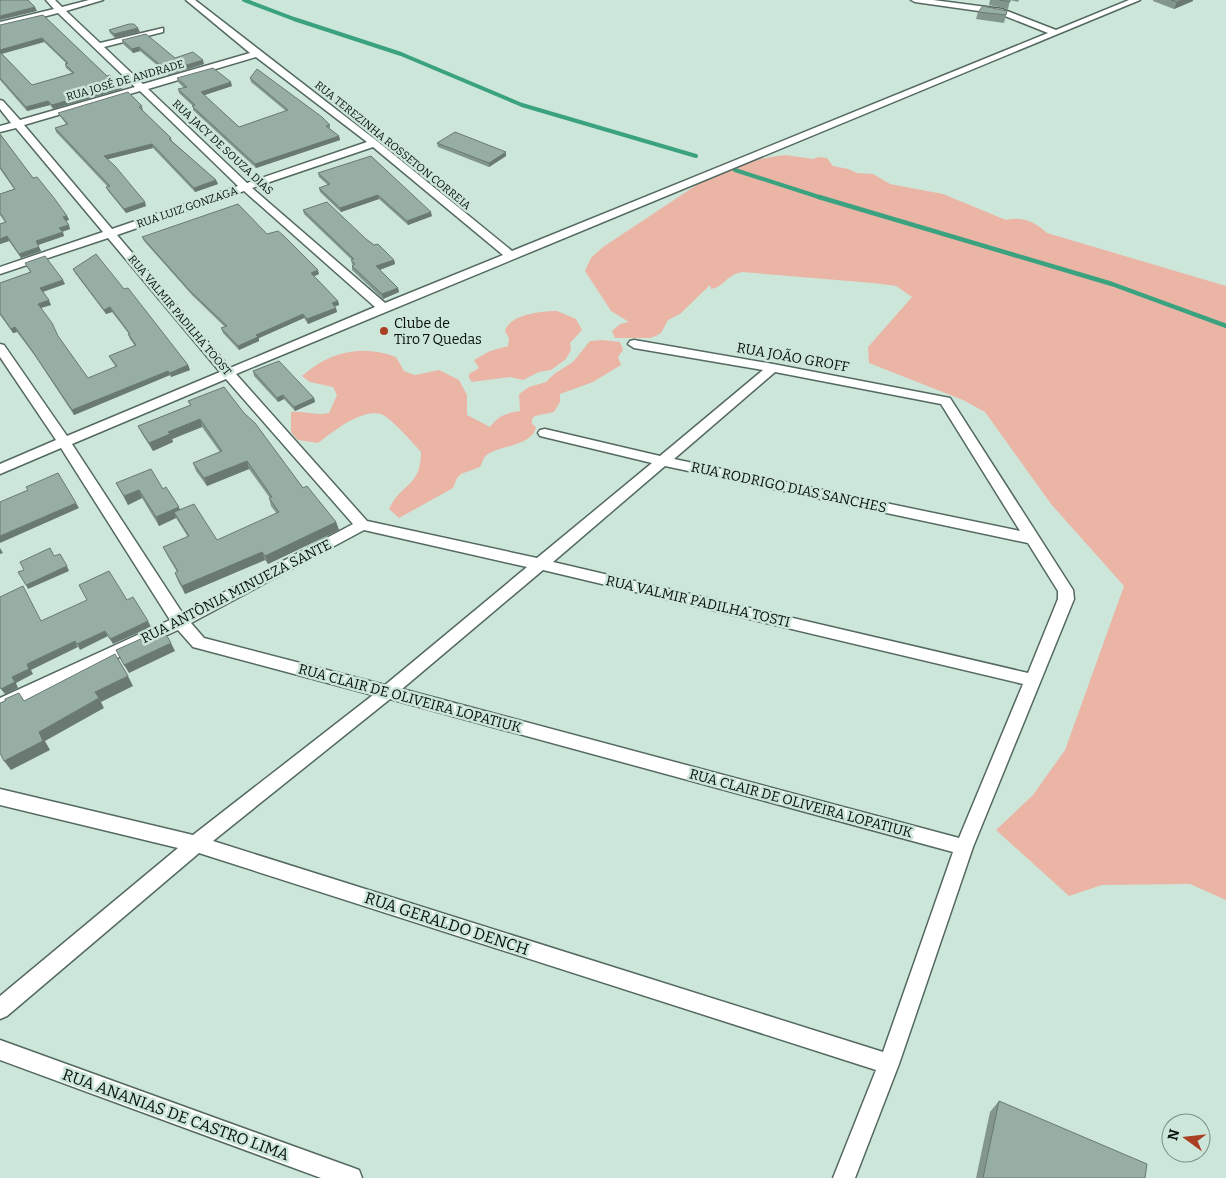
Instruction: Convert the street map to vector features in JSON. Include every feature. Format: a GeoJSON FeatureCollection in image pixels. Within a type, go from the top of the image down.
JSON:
{"type":"FeatureCollection","features":[{"type":"Feature","properties":{"kind":"street","name":"RUA JACY DE SOUZA DIAS"},"geometry":{"type":"LineString","coordinates":[[50,0],[245,187],[383,308]]}},
{"type":"Feature","properties":{"kind":"street"},"geometry":{"type":"LineString","coordinates":[[0,25],[99,0]]}},
{"type":"Feature","properties":{"kind":"street","name":"RUA TEREZINHA ROSSETON CORREIA"},"geometry":{"type":"LineString","coordinates":[[190,0],[257,54],[374,143],[511,256]]}},
{"type":"Feature","properties":{"kind":"street"},"geometry":{"type":"LineString","coordinates":[[915,0],[1002,12],[1056,33]]}},
{"type":"Feature","properties":{"kind":"street"},"geometry":{"type":"LineString","coordinates":[[0,469],[383,308],[1136,0]]}},
{"type":"Feature","properties":{"kind":"street"},"geometry":{"type":"LineString","coordinates":[[98,46],[160,30]]}},
{"type":"Feature","properties":{"kind":"street","name":"RUA JOSÉ DE ANDRADE"},"geometry":{"type":"LineString","coordinates":[[0,129],[257,54]]}},
{"type":"Feature","properties":{"kind":"street","name":"RUA VALMIR PADILHA TOOST"},"geometry":{"type":"LineString","coordinates":[[0,103],[229,374],[362,525]]}},
{"type":"Feature","properties":{"kind":"street","name":"RUA LUIZ GONZAGA"},"geometry":{"type":"LineString","coordinates":[[0,271],[374,143]]}},
{"type":"Feature","properties":{"kind":"street","name":"RUA JOÃO GROFF"},"geometry":{"type":"LineString","coordinates":[[634,344],[945,401],[1034,539]]}},
{"type":"Feature","properties":{"kind":"street","name":"RUA CLAIR DE OLIVEIRA LOPATIUK"},"geometry":{"type":"LineString","coordinates":[[0,348],[64,442],[180,622],[199,643],[964,847]]}},
{"type":"Feature","properties":{"kind":"street"},"geometry":{"type":"LineString","coordinates":[[0,1009],[196,844],[388,692],[773,368]]}},
{"type":"Feature","properties":{"kind":"street","name":"RUA RODRIGO DIAS SANCHES"},"geometry":{"type":"LineString","coordinates":[[545,433],[663,461],[1034,539]]}},
{"type":"Feature","properties":{"kind":"street","name":"RUA VALMIR PADILHA TOSTI"},"geometry":{"type":"LineString","coordinates":[[362,525],[540,564],[1032,680]]}},
{"type":"Feature","properties":{"kind":"street","name":"RUA ANTÔNIA MINUEZA SANTE"},"geometry":{"type":"LineString","coordinates":[[0,705],[180,622],[362,525]]}},
{"type":"Feature","properties":{"kind":"street"},"geometry":{"type":"LineString","coordinates":[[844,1178],[889,1064],[964,847],[1066,599],[1064,590],[1034,539]]}},
{"type":"Feature","properties":{"kind":"street","name":"RUA GERALDO DENCH"},"geometry":{"type":"LineString","coordinates":[[0,797],[196,844],[889,1064]]}},
{"type":"Feature","properties":{"kind":"street","name":"RUA ANANIAS DE CASTRO LIMA"},"geometry":{"type":"LineString","coordinates":[[0,1050],[351,1178]]}},
{"type":"Feature","properties":{"kind":"shaded area"},"geometry":{"type":"Polygon","coordinates":[[[786,155],[813,159],[818,157],[827,158],[833,166],[857,173],[873,174],[890,184],[943,194],[1006,220],[1023,219],[1038,226],[1047,233],[1226,286],[1226,900],[1190,884],[1102,885],[1069,896],[996,830],[1033,795],[1065,750],[1124,586],[1051,504],[985,412],[963,400],[869,363],[868,347],[912,297],[896,286],[742,272],[732,276],[715,288],[711,289],[710,285],[680,314],[668,320],[661,333],[656,336],[650,338],[615,338],[612,331],[620,324],[629,322],[611,311],[585,271],[591,258],[603,247],[703,179],[748,162],[786,155]]]}},
{"type":"Feature","properties":{"kind":"shaded area"},"geometry":{"type":"Polygon","coordinates":[[[557,311],[576,319],[582,330],[570,343],[571,350],[566,359],[551,370],[539,372],[523,380],[510,377],[472,382],[469,374],[479,368],[474,360],[490,351],[508,346],[509,338],[505,331],[508,325],[527,315],[557,311]]]}},
{"type":"Feature","properties":{"kind":"shaded area"},"geometry":{"type":"Polygon","coordinates":[[[590,341],[620,342],[623,350],[618,357],[621,365],[593,382],[560,394],[560,402],[554,412],[535,416],[532,419],[532,424],[536,427],[529,438],[523,442],[488,454],[480,467],[461,474],[453,488],[399,518],[389,509],[418,472],[421,452],[385,416],[373,413],[356,418],[318,443],[298,440],[291,432],[291,412],[329,413],[337,395],[333,387],[310,382],[302,376],[323,361],[334,356],[358,351],[370,351],[396,357],[404,371],[415,375],[439,370],[459,380],[467,395],[467,415],[490,427],[503,416],[520,411],[519,394],[529,387],[546,382],[554,374],[573,362],[590,341]]]}},
{"type":"Feature","properties":{"kind":"building"},"geometry":{"type":"Polygon","coordinates":[[[0,0],[28,0],[35,7],[0,16],[0,0]]]}},
{"type":"Feature","properties":{"kind":"building"},"geometry":{"type":"Polygon","coordinates":[[[983,6],[1007,11],[1006,15],[978,12],[983,6]]]}},
{"type":"Feature","properties":{"kind":"building"},"geometry":{"type":"Polygon","coordinates":[[[43,15],[107,76],[110,75],[120,85],[52,105],[48,101],[26,107],[0,78],[0,52],[32,85],[74,73],[65,64],[68,63],[42,38],[0,50],[0,25],[43,15]]]}},
{"type":"Feature","properties":{"kind":"building"},"geometry":{"type":"Polygon","coordinates":[[[134,24],[138,28],[114,34],[109,30],[134,24]]]}},
{"type":"Feature","properties":{"kind":"building"},"geometry":{"type":"Polygon","coordinates":[[[146,34],[175,58],[193,52],[203,60],[167,71],[139,47],[132,49],[122,40],[146,34]]]}},
{"type":"Feature","properties":{"kind":"building"},"geometry":{"type":"Polygon","coordinates":[[[213,68],[231,82],[201,92],[239,127],[288,110],[250,78],[257,69],[322,117],[330,125],[326,126],[339,136],[255,164],[192,106],[195,105],[178,89],[187,87],[177,78],[213,68]]]}},
{"type":"Feature","properties":{"kind":"building"},"geometry":{"type":"Polygon","coordinates":[[[128,92],[142,106],[139,107],[171,138],[169,139],[216,180],[194,188],[152,144],[104,156],[115,166],[145,202],[124,209],[106,187],[110,186],[55,128],[68,124],[58,113],[128,92]]]}},
{"type":"Feature","properties":{"kind":"building"},"geometry":{"type":"Polygon","coordinates":[[[455,132],[506,152],[489,163],[437,143],[455,132]]]}},
{"type":"Feature","properties":{"kind":"building"},"geometry":{"type":"Polygon","coordinates":[[[0,134],[33,178],[37,177],[54,198],[67,216],[63,217],[69,225],[59,228],[63,232],[36,241],[39,247],[19,254],[7,236],[0,239],[0,224],[6,222],[0,213],[0,194],[15,189],[0,167],[0,134]]]}},
{"type":"Feature","properties":{"kind":"building"},"geometry":{"type":"Polygon","coordinates":[[[371,156],[431,212],[407,221],[378,195],[340,208],[319,188],[330,184],[318,173],[371,156]]]}},
{"type":"Feature","properties":{"kind":"building"},"geometry":{"type":"Polygon","coordinates":[[[327,202],[366,239],[374,245],[378,244],[394,260],[376,266],[398,288],[382,294],[352,266],[355,264],[351,260],[354,259],[303,210],[327,202]]]}},
{"type":"Feature","properties":{"kind":"building"},"geometry":{"type":"Polygon","coordinates":[[[238,204],[267,234],[278,231],[283,235],[318,270],[311,273],[338,301],[332,303],[336,308],[307,319],[303,314],[256,335],[258,337],[238,346],[221,328],[227,326],[190,291],[142,237],[238,204]]]}},
{"type":"Feature","properties":{"kind":"building"},"geometry":{"type":"Polygon","coordinates":[[[96,254],[124,289],[128,288],[188,365],[170,373],[168,371],[72,410],[15,327],[11,329],[0,313],[0,283],[31,272],[25,263],[45,256],[63,280],[40,288],[49,300],[38,304],[88,378],[117,366],[109,356],[136,345],[110,307],[104,310],[73,269],[96,254]]]}},
{"type":"Feature","properties":{"kind":"building"},"geometry":{"type":"Polygon","coordinates":[[[279,361],[314,398],[294,407],[283,395],[277,398],[253,371],[279,361]]]}},
{"type":"Feature","properties":{"kind":"building"},"geometry":{"type":"Polygon","coordinates":[[[224,387],[244,413],[255,423],[303,488],[307,486],[336,522],[265,556],[262,552],[182,586],[175,573],[178,571],[163,547],[189,536],[174,512],[194,504],[217,540],[279,512],[269,498],[272,497],[247,461],[204,478],[193,463],[222,451],[200,419],[168,432],[170,434],[149,443],[138,426],[191,405],[188,401],[224,387]]]}},
{"type":"Feature","properties":{"kind":"building"},"geometry":{"type":"Polygon","coordinates":[[[151,469],[163,489],[166,487],[179,507],[156,517],[139,490],[124,496],[116,483],[151,469]]]}},
{"type":"Feature","properties":{"kind":"building"},"geometry":{"type":"Polygon","coordinates":[[[58,473],[76,503],[0,536],[0,502],[28,490],[26,487],[58,473]]]}},
{"type":"Feature","properties":{"kind":"building"},"geometry":{"type":"Polygon","coordinates":[[[50,548],[54,556],[60,554],[67,566],[26,585],[18,572],[24,570],[20,562],[50,548]]]}},
{"type":"Feature","properties":{"kind":"building"},"geometry":{"type":"Polygon","coordinates":[[[109,571],[127,600],[133,597],[148,621],[110,639],[105,631],[77,644],[75,641],[27,664],[29,669],[12,677],[15,682],[1,689],[0,597],[23,586],[41,621],[87,600],[79,585],[109,571]]]}},
{"type":"Feature","properties":{"kind":"building"},"geometry":{"type":"Polygon","coordinates":[[[163,629],[171,643],[124,665],[116,650],[163,629]]]}},
{"type":"Feature","properties":{"kind":"building"},"geometry":{"type":"Polygon","coordinates":[[[115,654],[128,676],[95,692],[99,698],[39,732],[43,741],[4,761],[0,753],[0,703],[19,693],[24,701],[115,654]]]}},
{"type":"Feature","properties":{"kind":"building"},"geometry":{"type":"Polygon","coordinates":[[[999,1101],[1147,1164],[1145,1178],[983,1178],[999,1101]]]}},
{"type":"Feature","properties":{"kind":"waterway"},"geometry":{"type":"LineString","coordinates":[[244,0],[294,19],[401,54],[522,105],[696,156]]}},
{"type":"Feature","properties":{"kind":"waterway"},"geometry":{"type":"LineString","coordinates":[[735,170],[822,198]]}},
{"type":"Feature","properties":{"kind":"waterway"},"geometry":{"type":"LineString","coordinates":[[819,197],[1112,284],[1226,326]]}},
{"type":"Feature","properties":{"kind":"place","name":"Clube de Tiro 7 Quedas"},"geometry":{"type":"Point","coordinates":[384,331]}}]}
